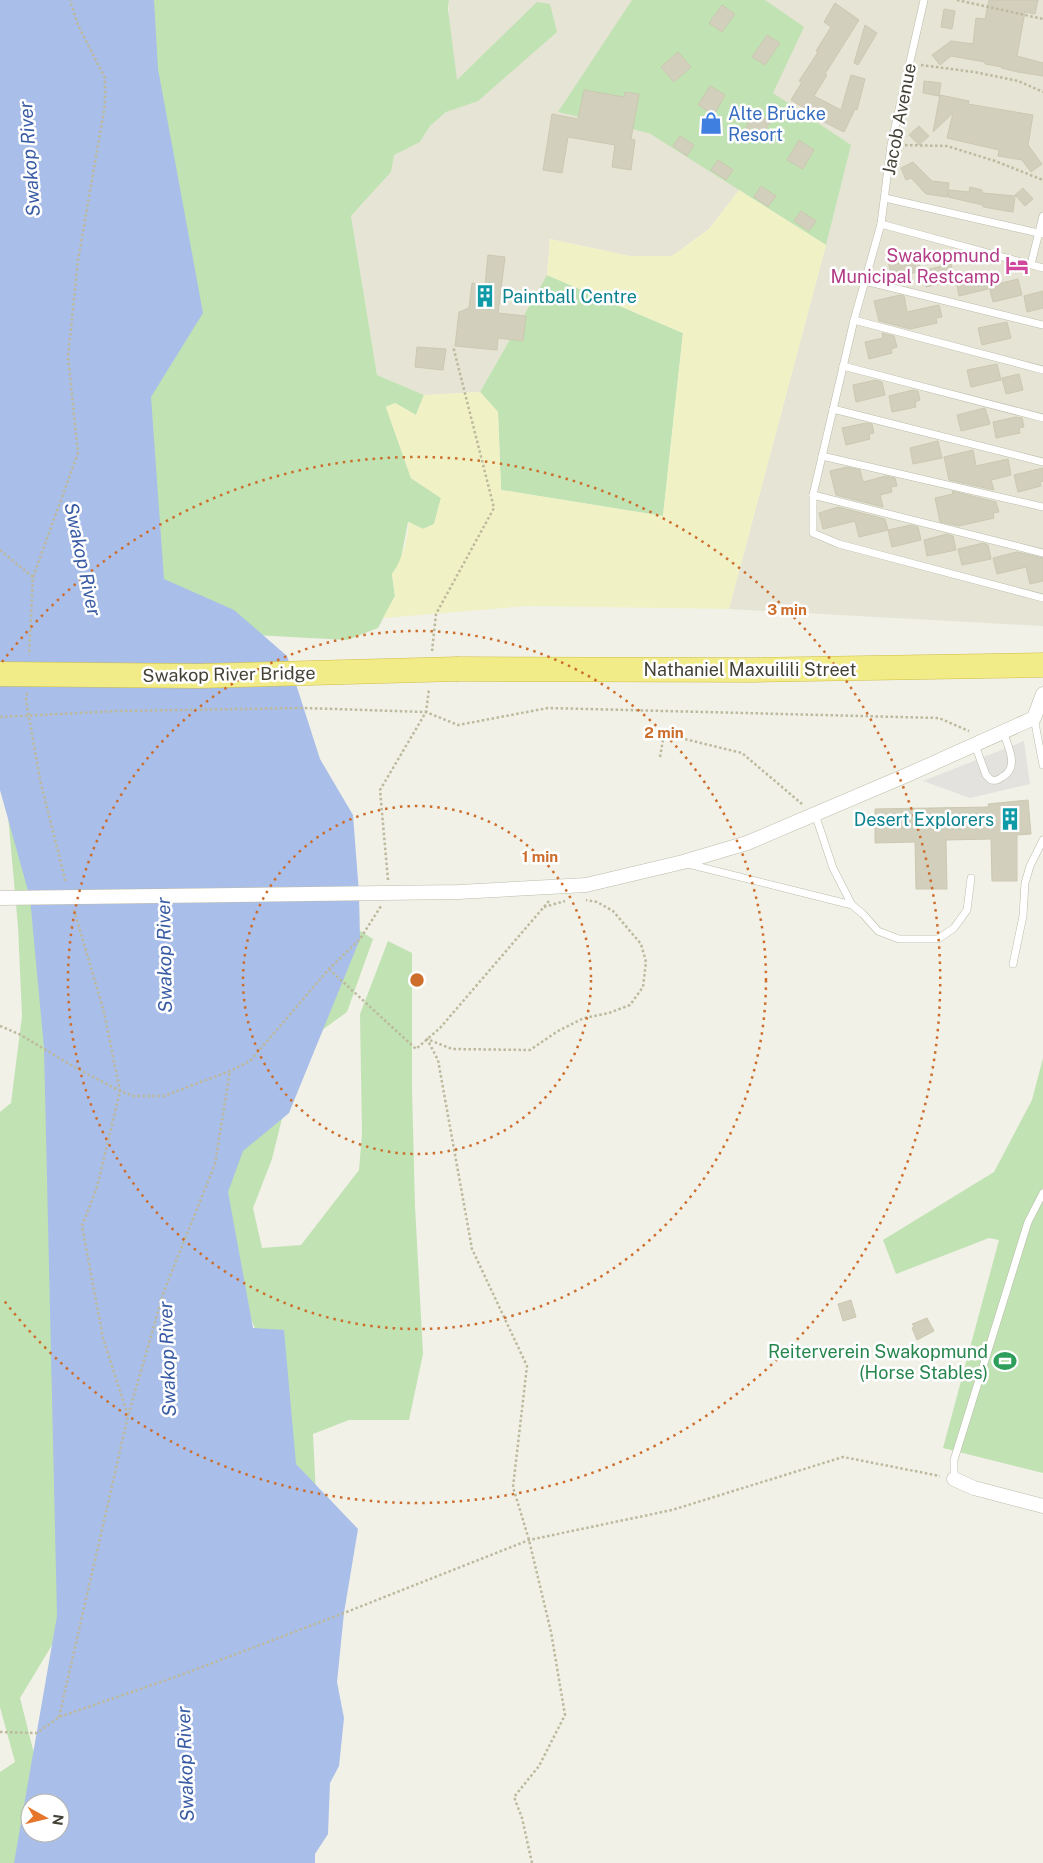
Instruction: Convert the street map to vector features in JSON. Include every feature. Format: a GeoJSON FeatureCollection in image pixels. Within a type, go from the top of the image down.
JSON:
{"type":"FeatureCollection","features":[{"type":"Feature","properties":{"kind":"highway","name":"Nathaniel Maxuilili Street"},"geometry":{"type":"LineString","coordinates":[[458,669],[753,670],[1043,665]]}},
{"type":"Feature","properties":{"kind":"highway","name":"Swakop River Bridge"},"geometry":{"type":"LineString","coordinates":[[0,674],[199,676],[458,669]]}},
{"type":"Feature","properties":{"kind":"street"},"geometry":{"type":"LineString","coordinates":[[0,898],[458,892],[586,885],[683,862],[747,843],[1034,718],[1043,694]]}},
{"type":"Feature","properties":{"kind":"street"},"geometry":{"type":"LineString","coordinates":[[954,1479],[974,1488],[1043,1506]]}},
{"type":"Feature","properties":{"kind":"lane","name":"Jacob Avenue"},"geometry":{"type":"LineString","coordinates":[[924,0],[891,145],[885,198],[1041,233]]}},
{"type":"Feature","properties":{"kind":"lane"},"geometry":{"type":"LineString","coordinates":[[885,198],[881,224],[854,320],[813,495],[813,533],[839,544],[1043,598]]}},
{"type":"Feature","properties":{"kind":"lane"},"geometry":{"type":"LineString","coordinates":[[1031,264],[1041,233],[1043,216]]}},
{"type":"Feature","properties":{"kind":"lane"},"geometry":{"type":"LineString","coordinates":[[881,224],[1043,268]]}},
{"type":"Feature","properties":{"kind":"lane"},"geometry":{"type":"LineString","coordinates":[[865,281],[1043,325]]}},
{"type":"Feature","properties":{"kind":"lane"},"geometry":{"type":"LineString","coordinates":[[854,320],[1043,370]]}},
{"type":"Feature","properties":{"kind":"lane"},"geometry":{"type":"LineString","coordinates":[[843,366],[1043,418]]}},
{"type":"Feature","properties":{"kind":"lane"},"geometry":{"type":"LineString","coordinates":[[833,409],[1043,462]]}},
{"type":"Feature","properties":{"kind":"lane"},"geometry":{"type":"LineString","coordinates":[[822,456],[1043,507]]}},
{"type":"Feature","properties":{"kind":"lane"},"geometry":{"type":"LineString","coordinates":[[813,495],[1043,553]]}},
{"type":"Feature","properties":{"kind":"lane"},"geometry":{"type":"LineString","coordinates":[[1034,718],[1043,765]]}},
{"type":"Feature","properties":{"kind":"lane"},"geometry":{"type":"LineString","coordinates":[[981,742],[986,775],[991,780],[996,781],[1007,775],[1011,768],[1011,753],[1003,732]]}},
{"type":"Feature","properties":{"kind":"lane"},"geometry":{"type":"LineString","coordinates":[[815,814],[833,868],[852,905],[878,930],[899,940],[938,939],[954,928],[967,910],[971,878]]}},
{"type":"Feature","properties":{"kind":"lane"},"geometry":{"type":"LineString","coordinates":[[1013,964],[1023,916],[1028,874],[1043,840]]}},
{"type":"Feature","properties":{"kind":"lane"},"geometry":{"type":"LineString","coordinates":[[683,862],[852,905]]}},
{"type":"Feature","properties":{"kind":"lane"},"geometry":{"type":"LineString","coordinates":[[954,1479],[954,1460],[1028,1222],[1043,1193]]}},
{"type":"Feature","properties":{"kind":"path"},"geometry":{"type":"LineString","coordinates":[[28,662],[33,577],[78,453],[68,357],[78,260],[105,105],[105,78],[78,25],[70,0]]}},
{"type":"Feature","properties":{"kind":"path"},"geometry":{"type":"LineString","coordinates":[[957,0],[1043,18]]}},
{"type":"Feature","properties":{"kind":"path"},"geometry":{"type":"LineString","coordinates":[[909,64],[974,72],[1010,79],[1043,92]]}},
{"type":"Feature","properties":{"kind":"path"},"geometry":{"type":"LineString","coordinates":[[891,145],[947,146],[995,161],[1043,180]]}},
{"type":"Feature","properties":{"kind":"path"},"geometry":{"type":"LineString","coordinates":[[432,653],[436,614],[494,508],[453,346]]}},
{"type":"Feature","properties":{"kind":"path"},"geometry":{"type":"LineString","coordinates":[[0,550],[33,577]]}},
{"type":"Feature","properties":{"kind":"path"},"geometry":{"type":"LineString","coordinates":[[0,1026],[19,1034],[76,1068],[120,1091],[134,1096],[164,1096],[230,1071],[250,1061],[329,969],[360,939],[389,893],[380,790],[426,712],[429,683]]}},
{"type":"Feature","properties":{"kind":"path"},"geometry":{"type":"LineString","coordinates":[[27,691],[29,716],[40,780],[70,898],[104,1012],[120,1091],[97,1187],[82,1226],[103,1338],[128,1416]]}},
{"type":"Feature","properties":{"kind":"path"},"geometry":{"type":"LineString","coordinates":[[0,717],[117,711],[303,708],[426,712],[458,725],[548,708],[939,718],[981,742]]}},
{"type":"Feature","properties":{"kind":"path"},"geometry":{"type":"LineString","coordinates":[[660,758],[664,734],[742,753],[815,814]]}},
{"type":"Feature","properties":{"kind":"path"},"geometry":{"type":"LineString","coordinates":[[329,969],[416,1049],[440,1028],[561,887]]}},
{"type":"Feature","properties":{"kind":"path"},"geometry":{"type":"LineString","coordinates":[[427,1040],[452,1049],[530,1050],[558,1031],[584,1018],[609,1013],[630,1005],[643,987],[646,962],[641,944],[613,912],[597,902],[583,900]]}},
{"type":"Feature","properties":{"kind":"path"},"geometry":{"type":"LineString","coordinates":[[544,907],[568,901]]}},
{"type":"Feature","properties":{"kind":"path"},"geometry":{"type":"LineString","coordinates":[[427,1040],[438,1060],[472,1249],[527,1366],[513,1487],[529,1540],[551,1632],[565,1715],[539,1766],[514,1798],[522,1818],[532,1863]]}},
{"type":"Feature","properties":{"kind":"path"},"geometry":{"type":"LineString","coordinates":[[59,1717],[128,1416],[164,1291],[215,1164],[230,1071]]}},
{"type":"Feature","properties":{"kind":"path"},"geometry":{"type":"LineString","coordinates":[[0,1732],[37,1733],[59,1717],[181,1675],[344,1614],[529,1540],[672,1510],[843,1457],[954,1479]]}},
{"type":"Feature","properties":{"kind":"shaded area"},"geometry":{"type":"Polygon","coordinates":[[[0,0],[449,0],[448,9],[457,80],[537,2],[550,4],[557,32],[478,101],[446,112],[430,126],[420,142],[394,155],[391,172],[351,216],[377,375],[424,395],[416,415],[395,403],[386,407],[411,478],[441,498],[434,524],[423,529],[408,522],[400,563],[392,574],[395,596],[378,628],[347,640],[181,631],[338,917],[373,939],[347,1012],[300,1046],[272,1159],[253,1208],[262,1248],[301,1245],[359,1170],[362,1134],[360,1014],[388,941],[412,953],[412,1089],[415,1206],[423,1354],[409,1420],[349,1420],[313,1434],[319,1558],[267,1357],[216,1235],[72,1612],[20,1698],[44,1793],[20,1793],[20,1843],[70,1843],[70,1840],[103,1863],[0,1863],[0,1772],[15,1762],[0,1707],[0,1112],[11,1103],[22,1016],[18,926],[0,727],[0,0]]]}},
{"type":"Feature","properties":{"kind":"shaded area"},"geometry":{"type":"Polygon","coordinates":[[[449,0],[1043,0],[1043,626],[729,609],[826,245],[739,190],[709,229],[672,256],[630,256],[550,239],[547,275],[480,392],[424,395],[377,375],[351,216],[391,172],[393,155],[420,142],[430,126],[446,112],[449,0]]]}},
{"type":"Feature","properties":{"kind":"shaded area","name":"Alte Brücke Resort"},"geometry":{"type":"Polygon","coordinates":[[[632,0],[765,0],[804,27],[773,93],[851,145],[826,245],[649,133],[558,112],[632,0]]]}},
{"type":"Feature","properties":{"kind":"shaded area"},"geometry":{"type":"Polygon","coordinates":[[[547,275],[683,333],[663,516],[501,490],[498,412],[480,392],[547,275]]]}},
{"type":"Feature","properties":{"kind":"shaded area"},"geometry":{"type":"Polygon","coordinates":[[[1024,741],[1030,784],[970,798],[923,781],[1024,741]]]}},
{"type":"Feature","properties":{"kind":"shaded area","name":"Reiterverein Swakopmund (Horse Stables)"},"geometry":{"type":"Polygon","coordinates":[[[1043,1058],[1043,1473],[943,1448],[999,1240],[989,1238],[896,1274],[883,1240],[994,1172],[1032,1100],[1043,1058]]]}},
{"type":"Feature","properties":{"kind":"sand"},"geometry":{"type":"Polygon","coordinates":[[[739,190],[826,245],[729,609],[527,606],[383,618],[395,596],[392,574],[404,549],[409,522],[423,529],[434,524],[441,498],[411,478],[386,407],[395,403],[416,415],[424,395],[480,392],[498,412],[501,490],[663,516],[683,333],[547,275],[550,239],[630,256],[672,256],[709,229],[739,190]]]}},
{"type":"Feature","properties":{"kind":"water","name":"Swakop River"},"geometry":{"type":"Polygon","coordinates":[[[0,0],[154,0],[158,69],[203,313],[151,397],[164,579],[234,610],[287,656],[320,759],[353,815],[359,893],[360,939],[289,1113],[243,1151],[228,1192],[253,1328],[284,1330],[296,1464],[358,1529],[344,1613],[337,1682],[344,1718],[339,1766],[330,1783],[328,1834],[315,1854],[315,1863],[14,1863],[20,1829],[20,1843],[70,1843],[70,1793],[26,1793],[57,1616],[44,1048],[30,898],[0,790],[0,0]]]}},
{"type":"Feature","properties":{"kind":"building"},"geometry":{"type":"Polygon","coordinates":[[[989,0],[1038,0],[1035,14],[1025,12],[1017,56],[1043,63],[1043,76],[951,56],[940,65],[932,55],[951,41],[973,44],[976,18],[985,19],[989,0]]]}},
{"type":"Feature","properties":{"kind":"building"},"geometry":{"type":"Polygon","coordinates":[[[835,3],[859,20],[825,74],[827,75],[814,96],[841,110],[851,75],[865,79],[857,110],[855,109],[844,132],[814,117],[815,115],[791,100],[802,82],[799,81],[818,52],[816,51],[831,27],[824,22],[835,3]]]}},
{"type":"Feature","properties":{"kind":"building"},"geometry":{"type":"Polygon","coordinates":[[[722,5],[735,14],[722,32],[709,23],[722,5]]]}},
{"type":"Feature","properties":{"kind":"building"},"geometry":{"type":"Polygon","coordinates":[[[944,9],[955,11],[952,29],[941,27],[944,9]]]}},
{"type":"Feature","properties":{"kind":"building"},"geometry":{"type":"Polygon","coordinates":[[[865,25],[877,33],[858,65],[854,63],[865,25]]]}},
{"type":"Feature","properties":{"kind":"building"},"geometry":{"type":"Polygon","coordinates":[[[767,35],[780,43],[765,65],[752,57],[767,35]]]}},
{"type":"Feature","properties":{"kind":"building"},"geometry":{"type":"Polygon","coordinates":[[[678,52],[691,67],[674,82],[661,67],[678,52]]]}},
{"type":"Feature","properties":{"kind":"building"},"geometry":{"type":"Polygon","coordinates":[[[924,81],[941,83],[939,96],[923,93],[924,81]]]}},
{"type":"Feature","properties":{"kind":"building"},"geometry":{"type":"Polygon","coordinates":[[[710,86],[725,95],[714,115],[698,105],[710,86]]]}},
{"type":"Feature","properties":{"kind":"building"},"geometry":{"type":"Polygon","coordinates":[[[584,90],[624,97],[625,92],[639,94],[631,139],[635,140],[631,170],[612,167],[615,145],[568,137],[562,173],[543,170],[552,114],[578,119],[584,90]]]}},
{"type":"Feature","properties":{"kind":"building"},"geometry":{"type":"Polygon","coordinates":[[[940,95],[969,101],[968,104],[1033,115],[1028,145],[1042,164],[1031,172],[1022,160],[998,156],[999,150],[947,138],[953,113],[933,132],[940,95]]]}},
{"type":"Feature","properties":{"kind":"building"},"geometry":{"type":"Polygon","coordinates":[[[755,113],[770,122],[758,141],[743,132],[755,113]]]}},
{"type":"Feature","properties":{"kind":"building"},"geometry":{"type":"Polygon","coordinates":[[[919,126],[929,136],[919,145],[909,135],[919,126]]]}},
{"type":"Feature","properties":{"kind":"building"},"geometry":{"type":"Polygon","coordinates":[[[680,136],[694,145],[687,156],[673,146],[680,136]]]}},
{"type":"Feature","properties":{"kind":"building"},"geometry":{"type":"Polygon","coordinates":[[[799,140],[814,150],[803,169],[787,160],[799,140]]]}},
{"type":"Feature","properties":{"kind":"building"},"geometry":{"type":"Polygon","coordinates":[[[718,160],[733,170],[726,180],[711,170],[718,160]]]}},
{"type":"Feature","properties":{"kind":"building"},"geometry":{"type":"Polygon","coordinates":[[[913,162],[932,181],[949,183],[947,197],[926,194],[911,178],[906,180],[901,168],[913,162]]]}},
{"type":"Feature","properties":{"kind":"building"},"geometry":{"type":"Polygon","coordinates":[[[761,186],[776,196],[768,207],[754,197],[761,186]]]}},
{"type":"Feature","properties":{"kind":"building"},"geometry":{"type":"Polygon","coordinates":[[[970,187],[982,190],[982,193],[1015,196],[1013,212],[983,207],[983,205],[948,197],[949,190],[969,192],[970,187]]]}},
{"type":"Feature","properties":{"kind":"building"},"geometry":{"type":"Polygon","coordinates":[[[1023,188],[1033,199],[1025,206],[1015,195],[1023,188]]]}},
{"type":"Feature","properties":{"kind":"building"},"geometry":{"type":"Polygon","coordinates":[[[801,211],[816,221],[809,231],[794,221],[801,211]]]}},
{"type":"Feature","properties":{"kind":"building"},"geometry":{"type":"Polygon","coordinates":[[[917,254],[921,271],[892,278],[888,261],[917,254]]]}},
{"type":"Feature","properties":{"kind":"building","name":"Paintball Centre"},"geometry":{"type":"Polygon","coordinates":[[[488,255],[505,257],[498,313],[526,316],[523,341],[498,338],[497,350],[455,346],[459,312],[469,308],[472,283],[485,285],[488,255]]]}},
{"type":"Feature","properties":{"kind":"building"},"geometry":{"type":"Polygon","coordinates":[[[951,264],[955,280],[926,287],[922,271],[951,264]]]}},
{"type":"Feature","properties":{"kind":"building"},"geometry":{"type":"Polygon","coordinates":[[[985,272],[988,289],[959,296],[956,279],[985,272]]]}},
{"type":"Feature","properties":{"kind":"building"},"geometry":{"type":"Polygon","coordinates":[[[1018,279],[1022,295],[993,302],[989,286],[1018,279]]]}},
{"type":"Feature","properties":{"kind":"building"},"geometry":{"type":"Polygon","coordinates":[[[1043,291],[1043,308],[1027,312],[1024,296],[1043,291]]]}},
{"type":"Feature","properties":{"kind":"building"},"geometry":{"type":"Polygon","coordinates":[[[900,295],[904,296],[907,312],[939,305],[942,317],[936,318],[937,323],[910,329],[879,321],[874,301],[900,295]]]}},
{"type":"Feature","properties":{"kind":"building"},"geometry":{"type":"Polygon","coordinates":[[[1007,322],[1011,338],[982,345],[978,328],[1007,322]]]}},
{"type":"Feature","properties":{"kind":"building"},"geometry":{"type":"Polygon","coordinates":[[[882,333],[894,336],[897,347],[891,349],[892,353],[869,359],[865,342],[883,338],[882,333]]]}},
{"type":"Feature","properties":{"kind":"building"},"geometry":{"type":"Polygon","coordinates":[[[417,347],[446,349],[443,370],[415,367],[417,347]]]}},
{"type":"Feature","properties":{"kind":"building"},"geometry":{"type":"Polygon","coordinates":[[[997,364],[1001,380],[971,387],[967,370],[997,364]]]}},
{"type":"Feature","properties":{"kind":"building"},"geometry":{"type":"Polygon","coordinates":[[[1019,374],[1023,390],[1006,394],[1002,378],[1019,374]]]}},
{"type":"Feature","properties":{"kind":"building"},"geometry":{"type":"Polygon","coordinates":[[[876,380],[882,382],[885,395],[856,402],[853,385],[876,380]]]}},
{"type":"Feature","properties":{"kind":"building"},"geometry":{"type":"Polygon","coordinates":[[[913,390],[918,391],[920,400],[915,402],[916,407],[892,412],[889,396],[913,390]]]}},
{"type":"Feature","properties":{"kind":"building"},"geometry":{"type":"Polygon","coordinates":[[[985,408],[990,424],[961,431],[957,415],[985,408]]]}},
{"type":"Feature","properties":{"kind":"building"},"geometry":{"type":"Polygon","coordinates":[[[1016,417],[1022,418],[1024,427],[1019,428],[1020,433],[996,438],[993,422],[1016,417]]]}},
{"type":"Feature","properties":{"kind":"building"},"geometry":{"type":"Polygon","coordinates":[[[866,423],[872,424],[874,433],[869,434],[870,439],[846,445],[842,428],[866,423]]]}},
{"type":"Feature","properties":{"kind":"building"},"geometry":{"type":"Polygon","coordinates":[[[938,441],[942,458],[913,464],[910,448],[938,441]]]}},
{"type":"Feature","properties":{"kind":"building"},"geometry":{"type":"Polygon","coordinates":[[[973,450],[976,466],[1008,459],[1011,475],[991,480],[994,490],[949,480],[944,457],[973,450]]]}},
{"type":"Feature","properties":{"kind":"building"},"geometry":{"type":"Polygon","coordinates":[[[847,467],[860,470],[863,482],[886,476],[895,478],[897,486],[891,487],[892,492],[880,495],[883,507],[836,495],[830,471],[847,467]]]}},
{"type":"Feature","properties":{"kind":"building"},"geometry":{"type":"Polygon","coordinates":[[[1043,468],[1041,486],[1018,492],[1014,475],[1043,468]]]}},
{"type":"Feature","properties":{"kind":"building"},"geometry":{"type":"Polygon","coordinates":[[[952,491],[996,502],[999,512],[993,513],[994,518],[959,526],[940,522],[935,498],[953,494],[952,491]]]}},
{"type":"Feature","properties":{"kind":"building"},"geometry":{"type":"Polygon","coordinates":[[[838,507],[885,519],[888,530],[859,537],[855,521],[823,529],[819,513],[838,507]]]}},
{"type":"Feature","properties":{"kind":"building"},"geometry":{"type":"Polygon","coordinates":[[[911,525],[918,527],[921,540],[892,547],[888,530],[911,525]]]}},
{"type":"Feature","properties":{"kind":"building"},"geometry":{"type":"Polygon","coordinates":[[[947,534],[953,536],[956,550],[927,556],[924,540],[947,534]]]}},
{"type":"Feature","properties":{"kind":"building"},"geometry":{"type":"Polygon","coordinates":[[[983,543],[988,545],[991,559],[962,565],[958,549],[983,543]]]}},
{"type":"Feature","properties":{"kind":"building"},"geometry":{"type":"Polygon","coordinates":[[[1017,552],[1043,558],[1043,581],[1030,584],[1026,567],[997,574],[993,558],[1017,552]]]}},
{"type":"Feature","properties":{"kind":"building"},"geometry":{"type":"Polygon","coordinates":[[[1028,800],[1031,834],[1017,835],[1017,881],[992,881],[991,839],[946,840],[947,889],[916,889],[915,842],[875,843],[875,809],[989,807],[988,804],[1028,800]]]}},
{"type":"Feature","properties":{"kind":"building"},"geometry":{"type":"Polygon","coordinates":[[[851,1300],[856,1317],[843,1321],[838,1304],[851,1300]]]}},
{"type":"Feature","properties":{"kind":"building"},"geometry":{"type":"Polygon","coordinates":[[[927,1318],[934,1331],[917,1340],[912,1324],[927,1318]]]}},
{"type":"Feature","properties":{"kind":"place","name":"Alte Brücke Resort"},"geometry":{"type":"Point","coordinates":[711,123]}},
{"type":"Feature","properties":{"kind":"place","name":"Swakopmund Municipal Restcamp"},"geometry":{"type":"Point","coordinates":[1017,265]}},
{"type":"Feature","properties":{"kind":"place","name":"Paintball Centre"},"geometry":{"type":"Point","coordinates":[485,296]}},
{"type":"Feature","properties":{"kind":"place","name":"Desert Explorers"},"geometry":{"type":"Point","coordinates":[1010,819]}},
{"type":"Feature","properties":{"kind":"place","name":"Reiterverein Swakopmund (Horse Stables)"},"geometry":{"type":"Point","coordinates":[1005,1361]}}]}
